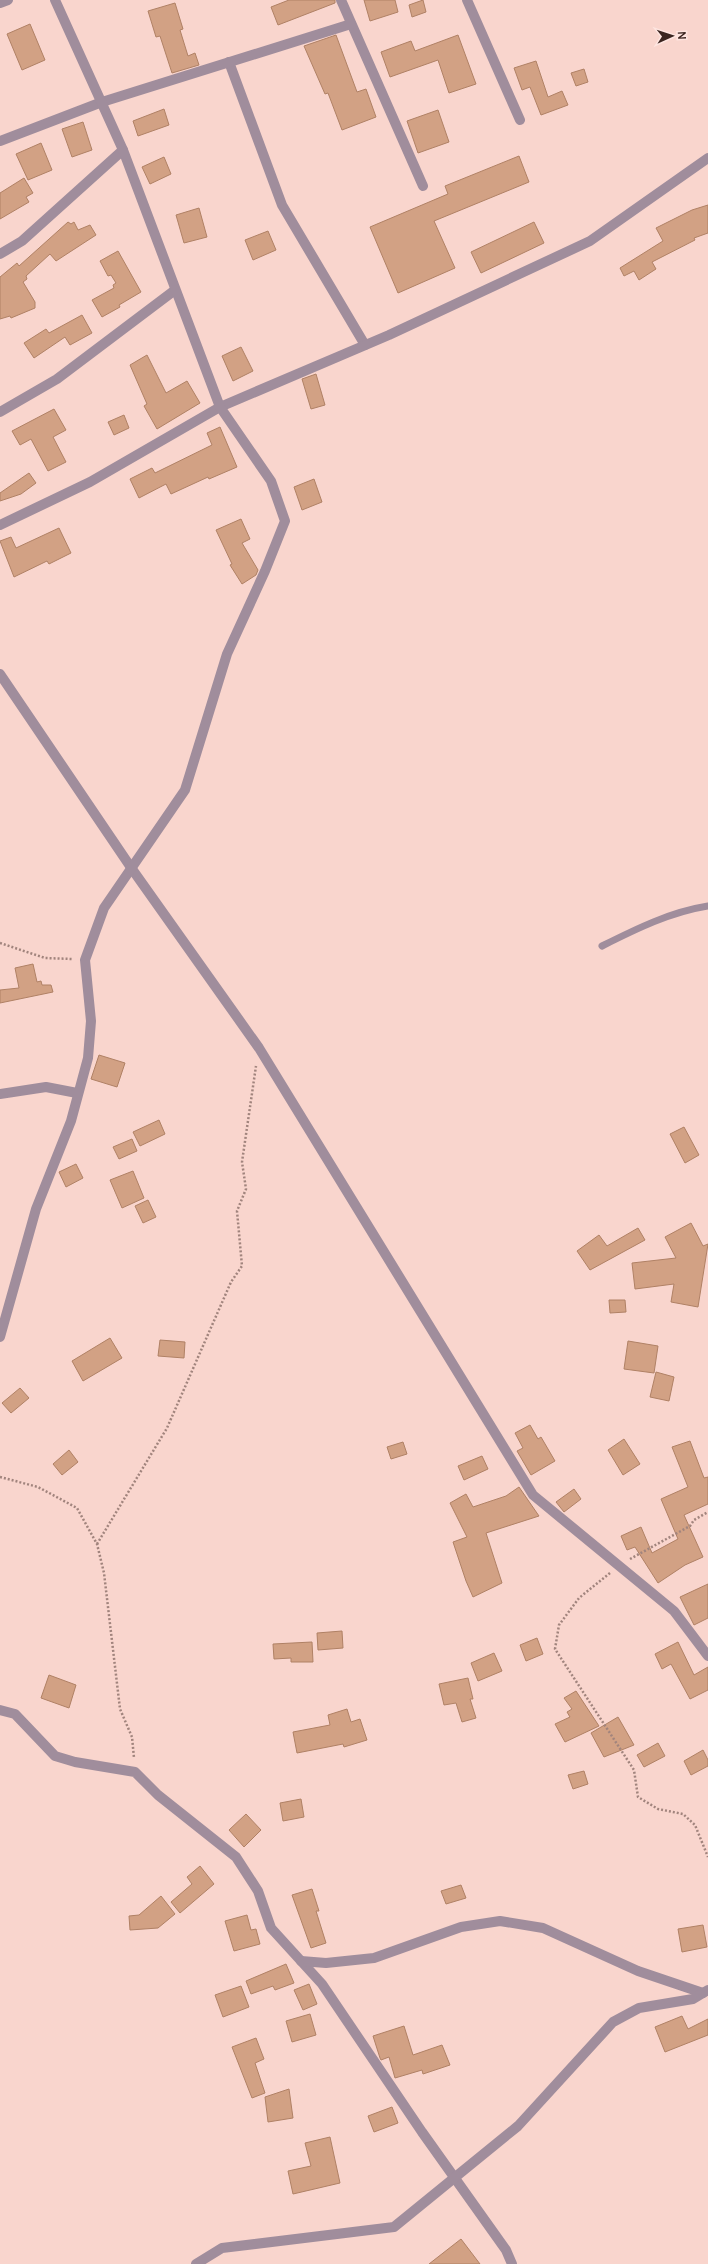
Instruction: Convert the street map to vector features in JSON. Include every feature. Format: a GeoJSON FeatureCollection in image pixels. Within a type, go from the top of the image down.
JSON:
{"type":"FeatureCollection","features":[{"type":"Feature","properties":{"kind":"street"},"geometry":{"type":"LineString","coordinates":[[0,3],[8,0]]}},
{"type":"Feature","properties":{"kind":"street"},"geometry":{"type":"LineString","coordinates":[[0,1337],[36,1209],[71,1121],[77,1093],[88,1058],[91,1021],[85,960],[104,908],[185,790],[227,654],[265,571],[285,521],[271,481],[220,407],[123,150],[55,0]]}},
{"type":"Feature","properties":{"kind":"street"},"geometry":{"type":"LineString","coordinates":[[341,0],[423,186]]}},
{"type":"Feature","properties":{"kind":"street"},"geometry":{"type":"LineString","coordinates":[[467,0],[520,120]]}},
{"type":"Feature","properties":{"kind":"street"},"geometry":{"type":"LineString","coordinates":[[0,141],[102,102],[351,24]]}},
{"type":"Feature","properties":{"kind":"street"},"geometry":{"type":"LineString","coordinates":[[229,62],[282,205],[366,345]]}},
{"type":"Feature","properties":{"kind":"street"},"geometry":{"type":"LineString","coordinates":[[0,254],[22,241],[123,150]]}},
{"type":"Feature","properties":{"kind":"street"},"geometry":{"type":"LineString","coordinates":[[0,525],[90,482],[220,407],[366,345],[590,241],[708,158]]}},
{"type":"Feature","properties":{"kind":"street"},"geometry":{"type":"LineString","coordinates":[[0,412],[57,379],[175,290]]}},
{"type":"Feature","properties":{"kind":"street"},"geometry":{"type":"LineString","coordinates":[[0,674],[132,868],[258,1048],[532,1495],[674,1611],[708,1656]]}},
{"type":"Feature","properties":{"kind":"street"},"geometry":{"type":"LineString","coordinates":[[0,1094],[46,1087],[77,1093]]}},
{"type":"Feature","properties":{"kind":"street"},"geometry":{"type":"LineString","coordinates":[[0,1710],[15,1714],[55,1756],[75,1762],[135,1772],[158,1795],[236,1857],[258,1891],[271,1928],[322,1984],[422,2132],[506,2250],[512,2264]]}},
{"type":"Feature","properties":{"kind":"street"},"geometry":{"type":"LineString","coordinates":[[301,1961],[326,1963],[374,1958],[461,1927],[500,1921],[543,1928],[638,1971],[706,1992]]}},
{"type":"Feature","properties":{"kind":"street"},"geometry":{"type":"LineString","coordinates":[[196,2264],[222,2248],[394,2228],[518,2126],[613,2022],[639,2008],[693,1999],[706,1992]]}},
{"type":"Feature","properties":{"kind":"lane"},"geometry":{"type":"LineString","coordinates":[[602,946],[644,925],[692,909],[708,906]]}},
{"type":"Feature","properties":{"kind":"path"},"geometry":{"type":"LineString","coordinates":[[0,943],[46,958],[85,960]]}},
{"type":"Feature","properties":{"kind":"path"},"geometry":{"type":"LineString","coordinates":[[97,1544],[167,1428],[231,1282],[242,1266],[236,1211],[246,1189],[242,1162],[258,1048]]}},
{"type":"Feature","properties":{"kind":"path"},"geometry":{"type":"LineString","coordinates":[[0,1477],[38,1487],[77,1508],[97,1544],[104,1573],[120,1709],[132,1737],[135,1772]]}},
{"type":"Feature","properties":{"kind":"path"},"geometry":{"type":"LineString","coordinates":[[708,1512],[694,1520],[690,1526],[619,1565],[579,1598],[559,1625],[555,1649],[634,1770],[638,1797],[658,1809],[683,1814],[695,1825],[708,1858]]}},
{"type":"Feature","properties":{"kind":"building"},"geometry":{"type":"Polygon","coordinates":[[[289,0],[335,0],[335,3],[278,25],[271,7],[289,0]]]}},
{"type":"Feature","properties":{"kind":"building"},"geometry":{"type":"Polygon","coordinates":[[[364,0],[395,0],[398,12],[370,21],[364,0]]]}},
{"type":"Feature","properties":{"kind":"building"},"geometry":{"type":"Polygon","coordinates":[[[423,0],[426,12],[412,17],[409,5],[423,0]]]}},
{"type":"Feature","properties":{"kind":"building"},"geometry":{"type":"Polygon","coordinates":[[[175,3],[183,29],[180,30],[188,56],[195,53],[199,65],[172,73],[160,36],[156,37],[148,11],[175,3]]]}},
{"type":"Feature","properties":{"kind":"building"},"geometry":{"type":"Polygon","coordinates":[[[30,24],[45,60],[22,70],[7,34],[30,24]]]}},
{"type":"Feature","properties":{"kind":"building"},"geometry":{"type":"Polygon","coordinates":[[[336,35],[357,92],[366,89],[376,117],[342,130],[328,93],[325,94],[304,46],[336,35]]]}},
{"type":"Feature","properties":{"kind":"building"},"geometry":{"type":"Polygon","coordinates":[[[458,35],[476,84],[449,93],[438,60],[390,77],[381,52],[411,41],[415,51],[458,35]]]}},
{"type":"Feature","properties":{"kind":"building"},"geometry":{"type":"Polygon","coordinates":[[[536,61],[548,97],[562,91],[568,105],[541,115],[530,87],[522,90],[514,68],[536,61]]]}},
{"type":"Feature","properties":{"kind":"building"},"geometry":{"type":"Polygon","coordinates":[[[584,69],[588,82],[576,86],[571,73],[584,69]]]}},
{"type":"Feature","properties":{"kind":"building"},"geometry":{"type":"Polygon","coordinates":[[[164,109],[169,125],[138,136],[133,121],[164,109]]]}},
{"type":"Feature","properties":{"kind":"building"},"geometry":{"type":"Polygon","coordinates":[[[438,110],[449,142],[418,153],[407,121],[438,110]]]}},
{"type":"Feature","properties":{"kind":"building"},"geometry":{"type":"Polygon","coordinates":[[[83,122],[92,150],[72,157],[62,129],[83,122]]]}},
{"type":"Feature","properties":{"kind":"building"},"geometry":{"type":"Polygon","coordinates":[[[41,143],[52,170],[28,180],[16,154],[41,143]]]}},
{"type":"Feature","properties":{"kind":"building"},"geometry":{"type":"Polygon","coordinates":[[[519,156],[529,182],[434,221],[455,268],[398,293],[370,227],[448,194],[445,186],[519,156]]]}},
{"type":"Feature","properties":{"kind":"building"},"geometry":{"type":"Polygon","coordinates":[[[164,157],[171,174],[150,184],[142,167],[164,157]]]}},
{"type":"Feature","properties":{"kind":"building"},"geometry":{"type":"Polygon","coordinates":[[[24,178],[33,193],[26,197],[29,202],[0,219],[0,193],[24,178]]]}},
{"type":"Feature","properties":{"kind":"building"},"geometry":{"type":"Polygon","coordinates":[[[708,205],[708,233],[694,238],[695,240],[652,262],[656,269],[639,280],[634,271],[624,276],[620,268],[663,241],[656,228],[692,210],[708,205]]]}},
{"type":"Feature","properties":{"kind":"building"},"geometry":{"type":"Polygon","coordinates":[[[199,208],[207,237],[184,243],[176,215],[199,208]]]}},
{"type":"Feature","properties":{"kind":"building"},"geometry":{"type":"Polygon","coordinates":[[[68,222],[71,224],[74,222],[78,230],[90,225],[96,235],[56,261],[50,254],[26,276],[27,279],[23,282],[35,302],[35,308],[11,318],[10,316],[0,319],[0,277],[17,263],[19,266],[68,222]]]}},
{"type":"Feature","properties":{"kind":"building"},"geometry":{"type":"Polygon","coordinates":[[[534,222],[544,243],[481,273],[471,252],[534,222]]]}},
{"type":"Feature","properties":{"kind":"building"},"geometry":{"type":"Polygon","coordinates":[[[268,231],[276,250],[253,260],[245,240],[268,231]]]}},
{"type":"Feature","properties":{"kind":"building"},"geometry":{"type":"Polygon","coordinates":[[[118,251],[141,292],[119,305],[120,307],[102,317],[92,300],[114,288],[113,285],[116,283],[111,275],[108,276],[100,261],[118,251]]]}},
{"type":"Feature","properties":{"kind":"building"},"geometry":{"type":"Polygon","coordinates":[[[82,315],[92,333],[70,345],[65,337],[34,358],[24,343],[46,329],[49,333],[82,315]]]}},
{"type":"Feature","properties":{"kind":"building"},"geometry":{"type":"Polygon","coordinates":[[[241,347],[253,371],[233,381],[222,356],[241,347]]]}},
{"type":"Feature","properties":{"kind":"building"},"geometry":{"type":"Polygon","coordinates":[[[147,355],[166,393],[187,381],[200,403],[157,429],[144,406],[147,404],[130,365],[147,355]]]}},
{"type":"Feature","properties":{"kind":"building"},"geometry":{"type":"Polygon","coordinates":[[[316,374],[325,405],[311,409],[302,379],[316,374]]]}},
{"type":"Feature","properties":{"kind":"building"},"geometry":{"type":"Polygon","coordinates":[[[54,409],[66,430],[53,437],[66,462],[48,471],[31,439],[20,445],[12,431],[54,409]]]}},
{"type":"Feature","properties":{"kind":"building"},"geometry":{"type":"Polygon","coordinates":[[[124,415],[129,428],[114,435],[108,422],[124,415]]]}},
{"type":"Feature","properties":{"kind":"building"},"geometry":{"type":"Polygon","coordinates":[[[220,427],[237,467],[209,479],[208,477],[171,494],[166,484],[139,498],[130,479],[152,468],[155,473],[212,445],[207,433],[220,427]]]}},
{"type":"Feature","properties":{"kind":"building"},"geometry":{"type":"Polygon","coordinates":[[[29,473],[36,483],[21,494],[0,501],[0,493],[29,473]]]}},
{"type":"Feature","properties":{"kind":"building"},"geometry":{"type":"Polygon","coordinates":[[[314,479],[322,502],[302,510],[294,487],[314,479]]]}},
{"type":"Feature","properties":{"kind":"building"},"geometry":{"type":"Polygon","coordinates":[[[241,519],[250,539],[242,543],[258,570],[256,575],[242,584],[230,565],[232,564],[216,530],[241,519]]]}},
{"type":"Feature","properties":{"kind":"building"},"geometry":{"type":"Polygon","coordinates":[[[59,528],[71,553],[49,564],[47,561],[14,577],[0,541],[11,537],[16,548],[59,528]]]}},
{"type":"Feature","properties":{"kind":"building"},"geometry":{"type":"Polygon","coordinates":[[[33,964],[37,982],[41,981],[42,985],[51,985],[53,992],[0,1003],[0,990],[19,988],[15,968],[33,964]]]}},
{"type":"Feature","properties":{"kind":"building"},"geometry":{"type":"Polygon","coordinates":[[[99,1055],[125,1063],[117,1087],[91,1079],[99,1055]]]}},
{"type":"Feature","properties":{"kind":"building"},"geometry":{"type":"Polygon","coordinates":[[[159,1120],[165,1134],[140,1146],[133,1132],[159,1120]]]}},
{"type":"Feature","properties":{"kind":"building"},"geometry":{"type":"Polygon","coordinates":[[[684,1127],[699,1155],[685,1163],[670,1134],[684,1127]]]}},
{"type":"Feature","properties":{"kind":"building"},"geometry":{"type":"Polygon","coordinates":[[[132,1139],[137,1151],[119,1159],[113,1147],[132,1139]]]}},
{"type":"Feature","properties":{"kind":"building"},"geometry":{"type":"Polygon","coordinates":[[[76,1164],[83,1178],[66,1187],[59,1172],[76,1164]]]}},
{"type":"Feature","properties":{"kind":"building"},"geometry":{"type":"Polygon","coordinates":[[[133,1171],[144,1198],[122,1208],[110,1180],[133,1171]]]}},
{"type":"Feature","properties":{"kind":"building"},"geometry":{"type":"Polygon","coordinates":[[[148,1200],[156,1217],[143,1223],[135,1206],[148,1200]]]}},
{"type":"Feature","properties":{"kind":"building"},"geometry":{"type":"Polygon","coordinates":[[[691,1223],[703,1246],[708,1244],[698,1307],[671,1302],[674,1284],[635,1289],[632,1263],[676,1258],[665,1237],[691,1223]]]}},
{"type":"Feature","properties":{"kind":"building"},"geometry":{"type":"Polygon","coordinates":[[[638,1228],[645,1240],[590,1270],[577,1251],[599,1235],[607,1246],[638,1228]]]}},
{"type":"Feature","properties":{"kind":"building"},"geometry":{"type":"Polygon","coordinates":[[[609,1300],[625,1300],[626,1312],[610,1313],[609,1300]]]}},
{"type":"Feature","properties":{"kind":"building"},"geometry":{"type":"Polygon","coordinates":[[[110,1338],[122,1358],[83,1381],[72,1361],[110,1338]]]}},
{"type":"Feature","properties":{"kind":"building"},"geometry":{"type":"Polygon","coordinates":[[[160,1340],[185,1342],[184,1358],[158,1356],[160,1340]]]}},
{"type":"Feature","properties":{"kind":"building"},"geometry":{"type":"Polygon","coordinates":[[[628,1341],[658,1346],[654,1373],[624,1369],[628,1341]]]}},
{"type":"Feature","properties":{"kind":"building"},"geometry":{"type":"Polygon","coordinates":[[[656,1372],[674,1377],[669,1401],[650,1397],[656,1372]]]}},
{"type":"Feature","properties":{"kind":"building"},"geometry":{"type":"Polygon","coordinates":[[[20,1388],[29,1398],[11,1413],[2,1403],[20,1388]]]}},
{"type":"Feature","properties":{"kind":"building"},"geometry":{"type":"Polygon","coordinates":[[[530,1425],[538,1439],[541,1437],[555,1461],[531,1475],[517,1451],[523,1448],[515,1433],[530,1425]]]}},
{"type":"Feature","properties":{"kind":"building"},"geometry":{"type":"Polygon","coordinates":[[[624,1439],[640,1464],[623,1475],[608,1450],[624,1439]]]}},
{"type":"Feature","properties":{"kind":"building"},"geometry":{"type":"Polygon","coordinates":[[[690,1441],[704,1478],[708,1477],[708,1504],[684,1515],[703,1557],[685,1565],[658,1583],[635,1547],[627,1550],[621,1536],[641,1527],[652,1553],[678,1539],[661,1499],[688,1487],[672,1447],[690,1441]]]}},
{"type":"Feature","properties":{"kind":"building"},"geometry":{"type":"Polygon","coordinates":[[[403,1442],[407,1454],[391,1459],[387,1447],[403,1442]]]}},
{"type":"Feature","properties":{"kind":"building"},"geometry":{"type":"Polygon","coordinates":[[[69,1450],[78,1462],[62,1475],[53,1464],[69,1450]]]}},
{"type":"Feature","properties":{"kind":"building"},"geometry":{"type":"Polygon","coordinates":[[[482,1456],[488,1469],[464,1480],[458,1466],[482,1456]]]}},
{"type":"Feature","properties":{"kind":"building"},"geometry":{"type":"Polygon","coordinates":[[[519,1487],[539,1516],[486,1533],[502,1583],[473,1597],[453,1542],[467,1537],[450,1503],[466,1494],[473,1507],[506,1496],[519,1487]]]}},
{"type":"Feature","properties":{"kind":"building"},"geometry":{"type":"Polygon","coordinates":[[[574,1489],[581,1499],[564,1512],[556,1502],[574,1489]]]}},
{"type":"Feature","properties":{"kind":"building"},"geometry":{"type":"Polygon","coordinates":[[[708,1584],[708,1618],[694,1625],[680,1597],[708,1584]]]}},
{"type":"Feature","properties":{"kind":"building"},"geometry":{"type":"Polygon","coordinates":[[[342,1631],[343,1648],[318,1650],[317,1633],[342,1631]]]}},
{"type":"Feature","properties":{"kind":"building"},"geometry":{"type":"Polygon","coordinates":[[[537,1638],[543,1654],[526,1661],[520,1645],[537,1638]]]}},
{"type":"Feature","properties":{"kind":"building"},"geometry":{"type":"Polygon","coordinates":[[[312,1642],[313,1662],[291,1662],[291,1658],[274,1659],[273,1644],[312,1642]]]}},
{"type":"Feature","properties":{"kind":"building"},"geometry":{"type":"Polygon","coordinates":[[[678,1642],[694,1675],[708,1667],[708,1690],[690,1699],[671,1664],[662,1669],[655,1654],[678,1642]]]}},
{"type":"Feature","properties":{"kind":"building"},"geometry":{"type":"Polygon","coordinates":[[[494,1653],[502,1671],[478,1681],[471,1663],[494,1653]]]}},
{"type":"Feature","properties":{"kind":"building"},"geometry":{"type":"Polygon","coordinates":[[[49,1675],[76,1685],[69,1708],[41,1698],[49,1675]]]}},
{"type":"Feature","properties":{"kind":"building"},"geometry":{"type":"Polygon","coordinates":[[[468,1678],[473,1699],[470,1699],[476,1718],[462,1722],[456,1703],[444,1705],[439,1684],[468,1678]]]}},
{"type":"Feature","properties":{"kind":"building"},"geometry":{"type":"Polygon","coordinates":[[[576,1691],[599,1726],[565,1742],[555,1724],[570,1717],[567,1712],[572,1709],[564,1698],[576,1691]]]}},
{"type":"Feature","properties":{"kind":"building"},"geometry":{"type":"Polygon","coordinates":[[[347,1709],[351,1722],[360,1719],[367,1740],[344,1747],[343,1744],[297,1753],[293,1732],[330,1725],[328,1715],[347,1709]]]}},
{"type":"Feature","properties":{"kind":"building"},"geometry":{"type":"Polygon","coordinates":[[[618,1717],[634,1745],[604,1757],[591,1733],[618,1717]]]}},
{"type":"Feature","properties":{"kind":"building"},"geometry":{"type":"Polygon","coordinates":[[[658,1743],[665,1756],[644,1767],[637,1755],[658,1743]]]}},
{"type":"Feature","properties":{"kind":"building"},"geometry":{"type":"Polygon","coordinates":[[[703,1750],[708,1760],[708,1766],[691,1775],[684,1761],[703,1750]]]}},
{"type":"Feature","properties":{"kind":"building"},"geometry":{"type":"Polygon","coordinates":[[[584,1771],[588,1784],[573,1789],[568,1775],[584,1771]]]}},
{"type":"Feature","properties":{"kind":"building"},"geometry":{"type":"Polygon","coordinates":[[[301,1799],[304,1817],[283,1821],[280,1803],[301,1799]]]}},
{"type":"Feature","properties":{"kind":"building"},"geometry":{"type":"Polygon","coordinates":[[[246,1814],[261,1830],[244,1847],[229,1830],[246,1814]]]}},
{"type":"Feature","properties":{"kind":"building"},"geometry":{"type":"Polygon","coordinates":[[[200,1866],[214,1884],[180,1913],[171,1902],[192,1884],[187,1877],[200,1866]]]}},
{"type":"Feature","properties":{"kind":"building"},"geometry":{"type":"Polygon","coordinates":[[[461,1885],[466,1898],[446,1904],[441,1891],[461,1885]]]}},
{"type":"Feature","properties":{"kind":"building"},"geometry":{"type":"Polygon","coordinates":[[[312,1889],[319,1911],[316,1911],[326,1943],[311,1948],[292,1895],[312,1889]]]}},
{"type":"Feature","properties":{"kind":"building"},"geometry":{"type":"Polygon","coordinates":[[[161,1896],[175,1914],[158,1928],[130,1930],[129,1916],[139,1915],[161,1896]]]}},
{"type":"Feature","properties":{"kind":"building"},"geometry":{"type":"Polygon","coordinates":[[[247,1915],[251,1930],[256,1929],[260,1944],[234,1951],[225,1921],[247,1915]]]}},
{"type":"Feature","properties":{"kind":"building"},"geometry":{"type":"Polygon","coordinates":[[[703,1925],[707,1947],[682,1952],[678,1929],[703,1925]]]}},
{"type":"Feature","properties":{"kind":"building"},"geometry":{"type":"Polygon","coordinates":[[[286,1964],[294,1983],[275,1990],[273,1986],[251,1994],[246,1981],[286,1964]]]}},
{"type":"Feature","properties":{"kind":"building"},"geometry":{"type":"Polygon","coordinates":[[[309,1984],[317,2004],[303,2010],[294,1990],[309,1984]]]}},
{"type":"Feature","properties":{"kind":"building"},"geometry":{"type":"Polygon","coordinates":[[[241,1986],[249,2007],[223,2017],[215,1995],[241,1986]]]}},
{"type":"Feature","properties":{"kind":"building"},"geometry":{"type":"Polygon","coordinates":[[[310,2014],[316,2035],[292,2042],[286,2021],[310,2014]]]}},
{"type":"Feature","properties":{"kind":"building"},"geometry":{"type":"Polygon","coordinates":[[[682,2016],[688,2029],[708,2019],[708,2035],[665,2052],[655,2027],[682,2016]]]}},
{"type":"Feature","properties":{"kind":"building"},"geometry":{"type":"Polygon","coordinates":[[[404,2026],[413,2055],[442,2045],[450,2065],[423,2074],[422,2070],[395,2078],[389,2057],[381,2060],[373,2036],[404,2026]]]}},
{"type":"Feature","properties":{"kind":"building"},"geometry":{"type":"Polygon","coordinates":[[[256,2038],[264,2059],[255,2063],[265,2093],[252,2098],[232,2047],[256,2038]]]}},
{"type":"Feature","properties":{"kind":"building"},"geometry":{"type":"Polygon","coordinates":[[[289,2089],[293,2118],[268,2122],[265,2097],[289,2089]]]}},
{"type":"Feature","properties":{"kind":"building"},"geometry":{"type":"Polygon","coordinates":[[[392,2107],[398,2123],[374,2132],[368,2116],[392,2107]]]}},
{"type":"Feature","properties":{"kind":"building"},"geometry":{"type":"Polygon","coordinates":[[[330,2137],[340,2183],[293,2194],[288,2171],[311,2166],[305,2143],[330,2137]]]}},
{"type":"Feature","properties":{"kind":"building"},"geometry":{"type":"Polygon","coordinates":[[[461,2239],[480,2264],[429,2264],[461,2239]]]}}]}
